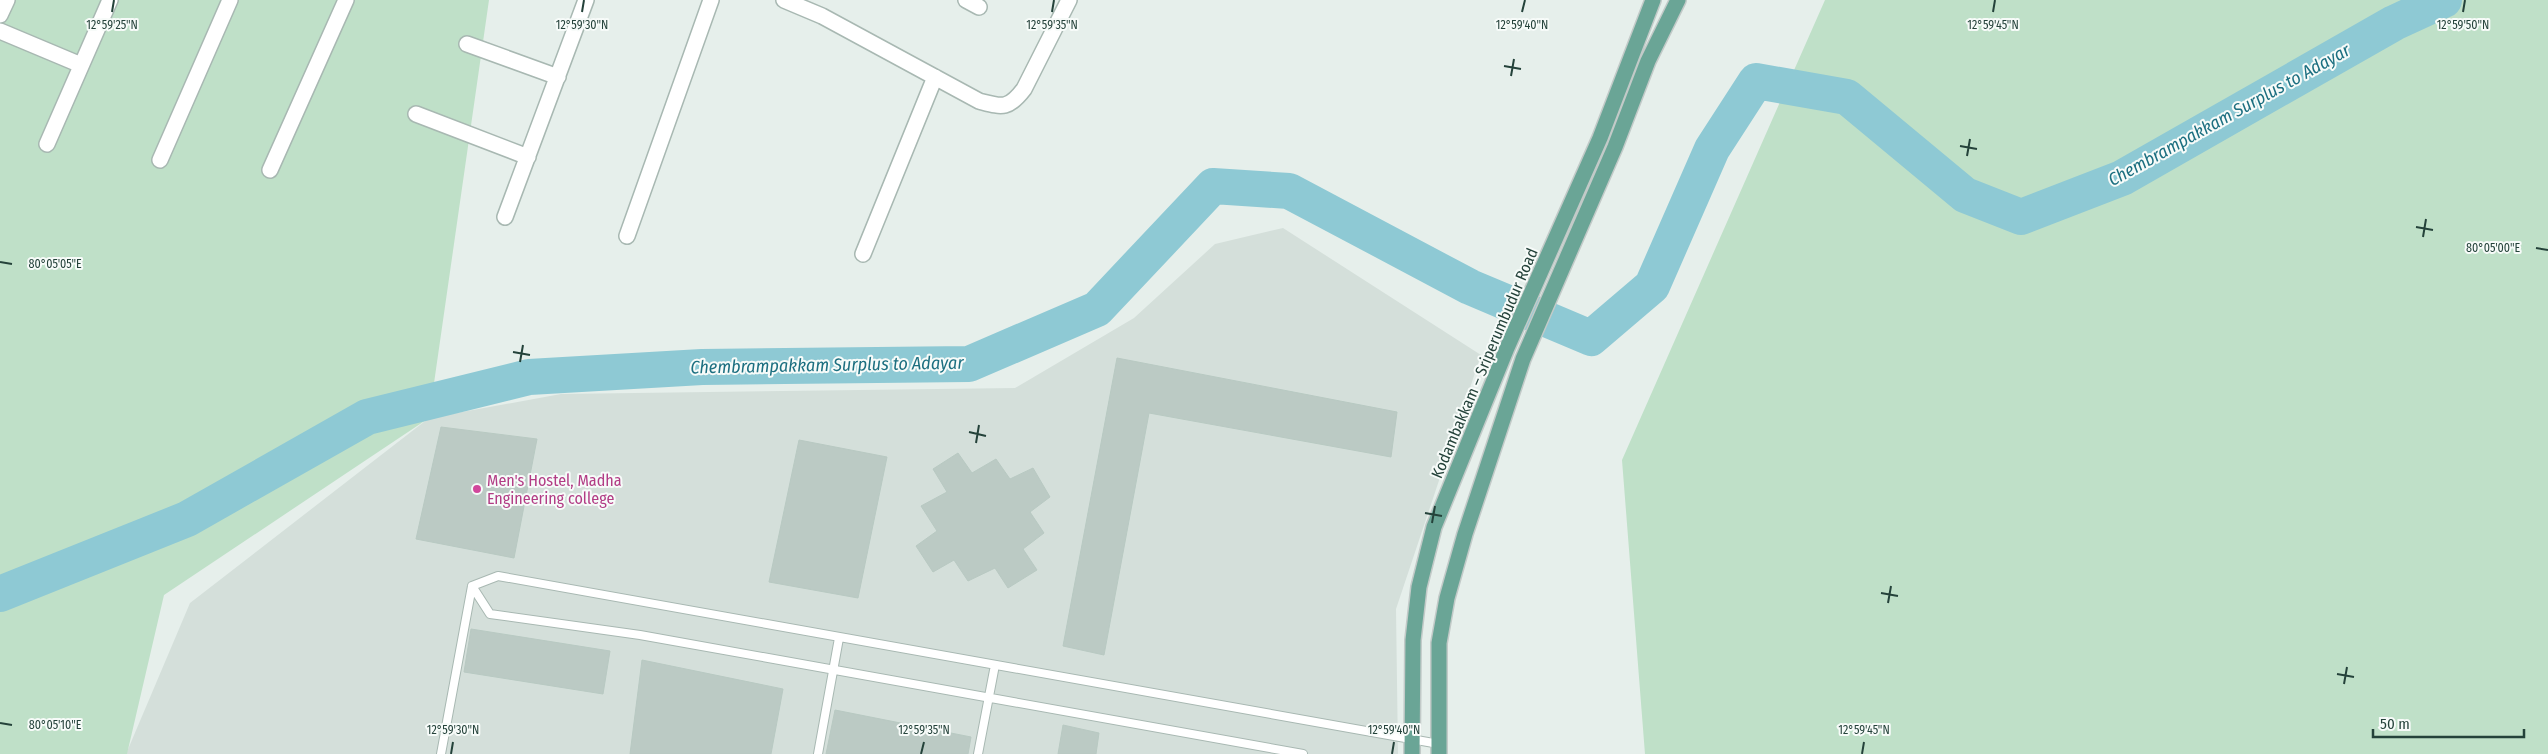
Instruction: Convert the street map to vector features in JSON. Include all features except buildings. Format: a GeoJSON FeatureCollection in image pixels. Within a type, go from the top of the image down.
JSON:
{"type":"FeatureCollection","features":[{"type":"Feature","properties":{"kind":"main road","name":"Kodambakkam – Sriperumbudur Road"},"geometry":{"type":"LineString","coordinates":[[1412,747],[1413,640],[1419,587],[1434,527],[1518,323],[1600,138],[1653,0]]}},
{"type":"Feature","properties":{"kind":"main road","name":"Kodambakkam – Sriperumbudur Road"},"geometry":{"type":"LineString","coordinates":[[1439,749],[1440,643],[1447,598],[1465,534],[1523,359],[1615,147],[1648,61],[1678,0]]}},
{"type":"Feature","properties":{"kind":"street"},"geometry":{"type":"LineString","coordinates":[[0,15],[7,0]]}},
{"type":"Feature","properties":{"kind":"street"},"geometry":{"type":"LineString","coordinates":[[47,144],[110,0]]}},
{"type":"Feature","properties":{"kind":"street"},"geometry":{"type":"LineString","coordinates":[[160,160],[230,0]]}},
{"type":"Feature","properties":{"kind":"street"},"geometry":{"type":"LineString","coordinates":[[270,170],[346,0]]}},
{"type":"Feature","properties":{"kind":"street"},"geometry":{"type":"LineString","coordinates":[[505,217],[586,0]]}},
{"type":"Feature","properties":{"kind":"street"},"geometry":{"type":"LineString","coordinates":[[627,236],[711,0]]}},
{"type":"Feature","properties":{"kind":"street"},"geometry":{"type":"LineString","coordinates":[[784,0],[822,16],[979,101],[1000,106],[1014,102],[1024,89],[1069,0]]}},
{"type":"Feature","properties":{"kind":"street"},"geometry":{"type":"LineString","coordinates":[[0,30],[81,65]]}},
{"type":"Feature","properties":{"kind":"street"},"geometry":{"type":"LineString","coordinates":[[467,44],[558,77]]}},
{"type":"Feature","properties":{"kind":"street"},"geometry":{"type":"LineString","coordinates":[[863,254],[935,77]]}},
{"type":"Feature","properties":{"kind":"street"},"geometry":{"type":"LineString","coordinates":[[416,114],[528,157]]}},
{"type":"Feature","properties":{"kind":"lane"},"geometry":{"type":"LineString","coordinates":[[472,586],[498,576],[995,665],[1412,747],[1439,749]]}},
{"type":"Feature","properties":{"kind":"lane"},"geometry":{"type":"LineString","coordinates":[[472,586],[490,614],[640,635],[1303,754]]}},
{"type":"Feature","properties":{"kind":"lane"},"geometry":{"type":"LineString","coordinates":[[441,754],[472,586]]}},
{"type":"Feature","properties":{"kind":"lane"},"geometry":{"type":"LineString","coordinates":[[818,754],[839,638]]}},
{"type":"Feature","properties":{"kind":"lane"},"geometry":{"type":"LineString","coordinates":[[978,754],[995,665]]}},
{"type":"Feature","properties":{"kind":"shaded area"},"geometry":{"type":"Polygon","coordinates":[[[1283,228],[1481,355],[1396,609],[1398,754],[126,754],[190,603],[429,418],[561,394],[1015,388],[1134,318],[1215,244],[1283,228]]]}},
{"type":"Feature","properties":{"kind":"green space"},"geometry":{"type":"Polygon","coordinates":[[[0,0],[489,0],[429,418],[164,595],[127,754],[0,754],[0,0]]]}},
{"type":"Feature","properties":{"kind":"green space"},"geometry":{"type":"Polygon","coordinates":[[[1825,0],[2548,0],[2548,754],[1645,754],[1622,460],[1825,0]]]}},
{"type":"Feature","properties":{"kind":"waterway","name":"Chembrampakkam Surplus to Adayar"},"geometry":{"type":"LineString","coordinates":[[0,594],[187,519],[367,417],[529,377],[702,367],[969,364],[1097,309],[1213,186],[1289,191],[1470,287],[1591,338],[1652,286],[1712,149],[1756,81],[1847,97],[1965,195],[2021,217],[2122,178],[2394,23],[2444,0]]}},
{"type":"Feature","properties":{"kind":"place","name":"Men's Hostel, Madha Engineering college"},"geometry":{"type":"Point","coordinates":[477,489]}}]}
